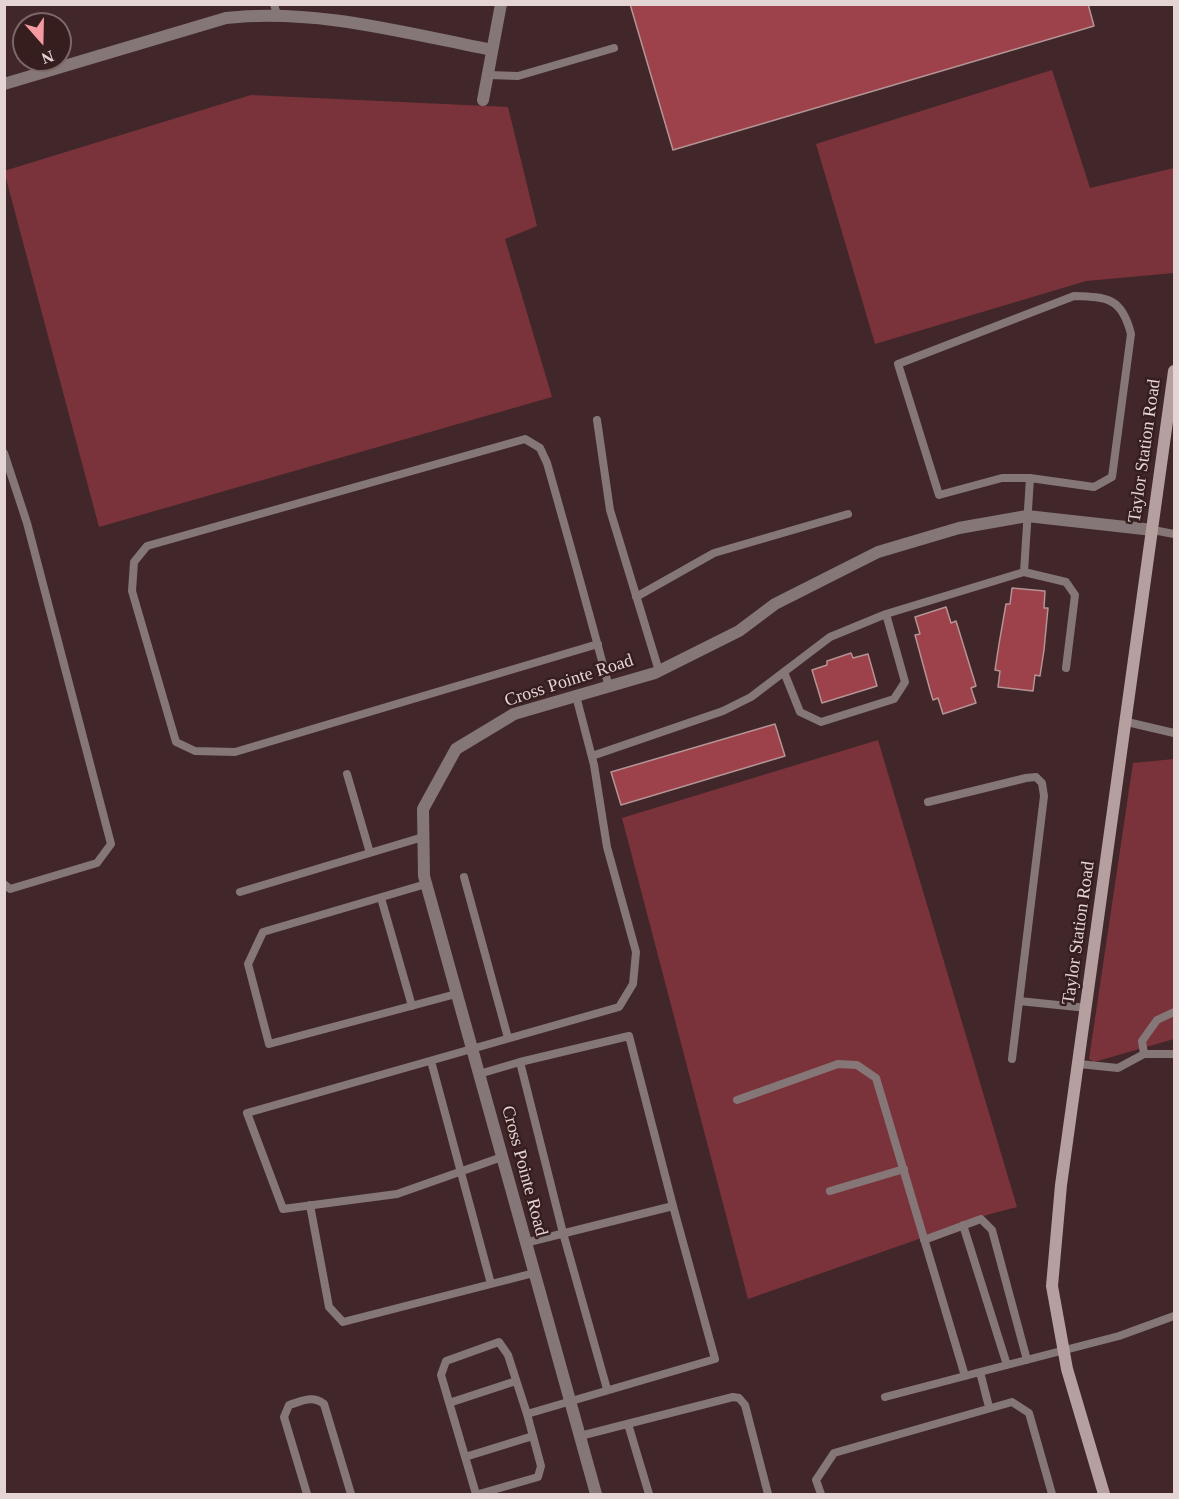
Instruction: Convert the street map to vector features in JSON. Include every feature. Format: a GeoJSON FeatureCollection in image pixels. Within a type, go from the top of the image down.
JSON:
{"type":"FeatureCollection","features":[{"type":"Feature","properties":{"kind":"main road","name":"Taylor Station Road"},"geometry":{"type":"LineString","coordinates":[[1104,1494],[1064,1351],[1052,1286],[1061,1185],[1174,371]]}},
{"type":"Feature","properties":{"kind":"street"},"geometry":{"type":"LineString","coordinates":[[483,100],[501,4]]}},
{"type":"Feature","properties":{"kind":"street"},"geometry":{"type":"LineString","coordinates":[[4,84],[226,18],[276,10],[492,50]]}},
{"type":"Feature","properties":{"kind":"street","name":"Cross Pointe Road"},"geometry":{"type":"LineString","coordinates":[[596,1494],[426,884],[423,809],[456,749],[514,714],[659,671],[740,631],[775,604],[878,552],[959,528],[1027,516],[1153,531]]}},
{"type":"Feature","properties":{"kind":"lane"},"geometry":{"type":"LineString","coordinates":[[488,75],[518,76],[614,48]]}},
{"type":"Feature","properties":{"kind":"lane"},"geometry":{"type":"LineString","coordinates":[[1074,296],[1098,297],[1113,302],[1126,315],[1131,334],[1112,477],[1094,487],[1030,478],[1002,478],[939,495],[898,364],[1074,296]]}},
{"type":"Feature","properties":{"kind":"lane"},"geometry":{"type":"LineString","coordinates":[[597,420],[610,510],[659,671]]}},
{"type":"Feature","properties":{"kind":"lane"},"geometry":{"type":"LineString","coordinates":[[598,644],[235,752],[195,752],[176,742],[132,591],[134,562],[147,546],[525,439],[540,448],[547,463],[598,644],[609,687]]}},
{"type":"Feature","properties":{"kind":"lane"},"geometry":{"type":"LineString","coordinates":[[4,453],[27,522],[111,844],[97,863],[10,889],[4,884]]}},
{"type":"Feature","properties":{"kind":"lane"},"geometry":{"type":"LineString","coordinates":[[1024,572],[1030,478]]}},
{"type":"Feature","properties":{"kind":"lane"},"geometry":{"type":"LineString","coordinates":[[636,597],[714,553],[848,514]]}},
{"type":"Feature","properties":{"kind":"lane"},"geometry":{"type":"LineString","coordinates":[[1153,531],[1174,534]]}},
{"type":"Feature","properties":{"kind":"lane"},"geometry":{"type":"LineString","coordinates":[[592,756],[723,711],[751,697],[830,637],[886,614],[1024,572],[1066,582],[1075,595],[1066,668]]}},
{"type":"Feature","properties":{"kind":"lane"},"geometry":{"type":"LineString","coordinates":[[784,672],[800,712],[821,722],[894,699],[905,682],[886,614]]}},
{"type":"Feature","properties":{"kind":"lane"},"geometry":{"type":"LineString","coordinates":[[502,1157],[397,1194],[283,1209],[247,1113],[619,1007],[633,984],[636,952],[607,847],[592,756],[576,696]]}},
{"type":"Feature","properties":{"kind":"lane"},"geometry":{"type":"LineString","coordinates":[[1127,722],[1174,733]]}},
{"type":"Feature","properties":{"kind":"lane"},"geometry":{"type":"LineString","coordinates":[[346,774],[370,853]]}},
{"type":"Feature","properties":{"kind":"lane"},"geometry":{"type":"LineString","coordinates":[[928,802],[1026,778],[1036,777],[1042,783],[1044,796],[1012,1059]]}},
{"type":"Feature","properties":{"kind":"lane"},"geometry":{"type":"LineString","coordinates":[[240,891],[423,837]]}},
{"type":"Feature","properties":{"kind":"lane"},"geometry":{"type":"LineString","coordinates":[[464,877],[508,1038]]}},
{"type":"Feature","properties":{"kind":"lane"},"geometry":{"type":"LineString","coordinates":[[426,884],[263,932],[248,964],[269,1044],[456,994]]}},
{"type":"Feature","properties":{"kind":"lane"},"geometry":{"type":"LineString","coordinates":[[381,897],[412,1006]]}},
{"type":"Feature","properties":{"kind":"lane"},"geometry":{"type":"LineString","coordinates":[[1019,1001],[1087,1008]]}},
{"type":"Feature","properties":{"kind":"lane"},"geometry":{"type":"LineString","coordinates":[[1144,1054],[1142,1041],[1156,1020],[1174,1012]]}},
{"type":"Feature","properties":{"kind":"lane"},"geometry":{"type":"LineString","coordinates":[[479,1074],[629,1036],[715,1359],[526,1414]]}},
{"type":"Feature","properties":{"kind":"lane"},"geometry":{"type":"LineString","coordinates":[[1079,1064],[1119,1068],[1144,1054],[1174,1054]]}},
{"type":"Feature","properties":{"kind":"lane"},"geometry":{"type":"LineString","coordinates":[[431,1061],[459,1172],[491,1284]]}},
{"type":"Feature","properties":{"kind":"lane"},"geometry":{"type":"LineString","coordinates":[[520,1062],[563,1233],[607,1389]]}},
{"type":"Feature","properties":{"kind":"lane"},"geometry":{"type":"LineString","coordinates":[[737,1100],[838,1064],[857,1065],[876,1078],[965,1376]]}},
{"type":"Feature","properties":{"kind":"lane"},"geometry":{"type":"LineString","coordinates":[[830,1191],[904,1169]]}},
{"type":"Feature","properties":{"kind":"lane"},"geometry":{"type":"LineString","coordinates":[[310,1205],[329,1307],[343,1322],[534,1273]]}},
{"type":"Feature","properties":{"kind":"lane"},"geometry":{"type":"LineString","coordinates":[[525,1243],[673,1206]]}},
{"type":"Feature","properties":{"kind":"lane"},"geometry":{"type":"LineString","coordinates":[[924,1240],[981,1220],[992,1230],[1027,1360]]}},
{"type":"Feature","properties":{"kind":"lane"},"geometry":{"type":"LineString","coordinates":[[963,1225],[1007,1365]]}},
{"type":"Feature","properties":{"kind":"lane"},"geometry":{"type":"LineString","coordinates":[[885,1397],[1119,1336],[1174,1316]]}},
{"type":"Feature","properties":{"kind":"lane"},"geometry":{"type":"LineString","coordinates":[[499,1342],[508,1355],[516,1381],[542,1466],[538,1477],[477,1494],[441,1375],[446,1361],[499,1342]]}},
{"type":"Feature","properties":{"kind":"lane"},"geometry":{"type":"LineString","coordinates":[[980,1372],[989,1407]]}},
{"type":"Feature","properties":{"kind":"lane"},"geometry":{"type":"LineString","coordinates":[[449,1403],[516,1381]]}},
{"type":"Feature","properties":{"kind":"lane"},"geometry":{"type":"LineString","coordinates":[[580,1436],[732,1396],[739,1398],[745,1406],[768,1494]]}},
{"type":"Feature","properties":{"kind":"lane"},"geometry":{"type":"LineString","coordinates":[[307,1494],[284,1417],[289,1405],[310,1398],[317,1399],[324,1404],[351,1494]]}},
{"type":"Feature","properties":{"kind":"lane"},"geometry":{"type":"LineString","coordinates":[[820,1494],[816,1480],[834,1453],[1012,1402],[1029,1413],[1052,1494]]}},
{"type":"Feature","properties":{"kind":"lane"},"geometry":{"type":"LineString","coordinates":[[628,1424],[649,1494]]}},
{"type":"Feature","properties":{"kind":"lane"},"geometry":{"type":"LineString","coordinates":[[465,1457],[533,1436]]}},
{"type":"Feature","properties":{"kind":"shaded area"},"geometry":{"type":"Polygon","coordinates":[[[1052,70],[1090,188],[1174,168],[1174,273],[1086,281],[875,344],[816,144],[1052,70]]]}},
{"type":"Feature","properties":{"kind":"shaded area"},"geometry":{"type":"Polygon","coordinates":[[[251,95],[508,107],[537,226],[505,239],[552,397],[99,527],[4,171],[251,95]]]}},
{"type":"Feature","properties":{"kind":"shaded area"},"geometry":{"type":"Polygon","coordinates":[[[878,740],[1017,1207],[990,1214],[748,1299],[622,818],[878,740]]]}},
{"type":"Feature","properties":{"kind":"shaded area"},"geometry":{"type":"Polygon","coordinates":[[[1174,759],[1174,1039],[1094,1062],[1089,1059],[1133,763],[1174,759]]]}},
{"type":"Feature","properties":{"kind":"building"},"geometry":{"type":"Polygon","coordinates":[[[630,4],[1088,4],[1094,26],[673,150],[630,4]]]}},
{"type":"Feature","properties":{"kind":"building"},"geometry":{"type":"Polygon","coordinates":[[[1012,588],[1045,591],[1044,608],[1048,608],[1044,650],[1040,676],[1035,675],[1033,691],[998,687],[1000,671],[995,670],[1006,604],[1010,604],[1012,588]]]}},
{"type":"Feature","properties":{"kind":"building"},"geometry":{"type":"Polygon","coordinates":[[[946,607],[951,623],[956,621],[976,686],[971,688],[976,703],[943,714],[938,698],[933,700],[930,690],[915,635],[920,634],[915,617],[946,607]]]}},
{"type":"Feature","properties":{"kind":"building"},"geometry":{"type":"Polygon","coordinates":[[[851,653],[853,658],[868,654],[877,686],[822,703],[812,670],[827,665],[827,661],[851,653]]]}},
{"type":"Feature","properties":{"kind":"building"},"geometry":{"type":"Polygon","coordinates":[[[775,724],[785,756],[621,805],[611,772],[775,724]]]}}]}
